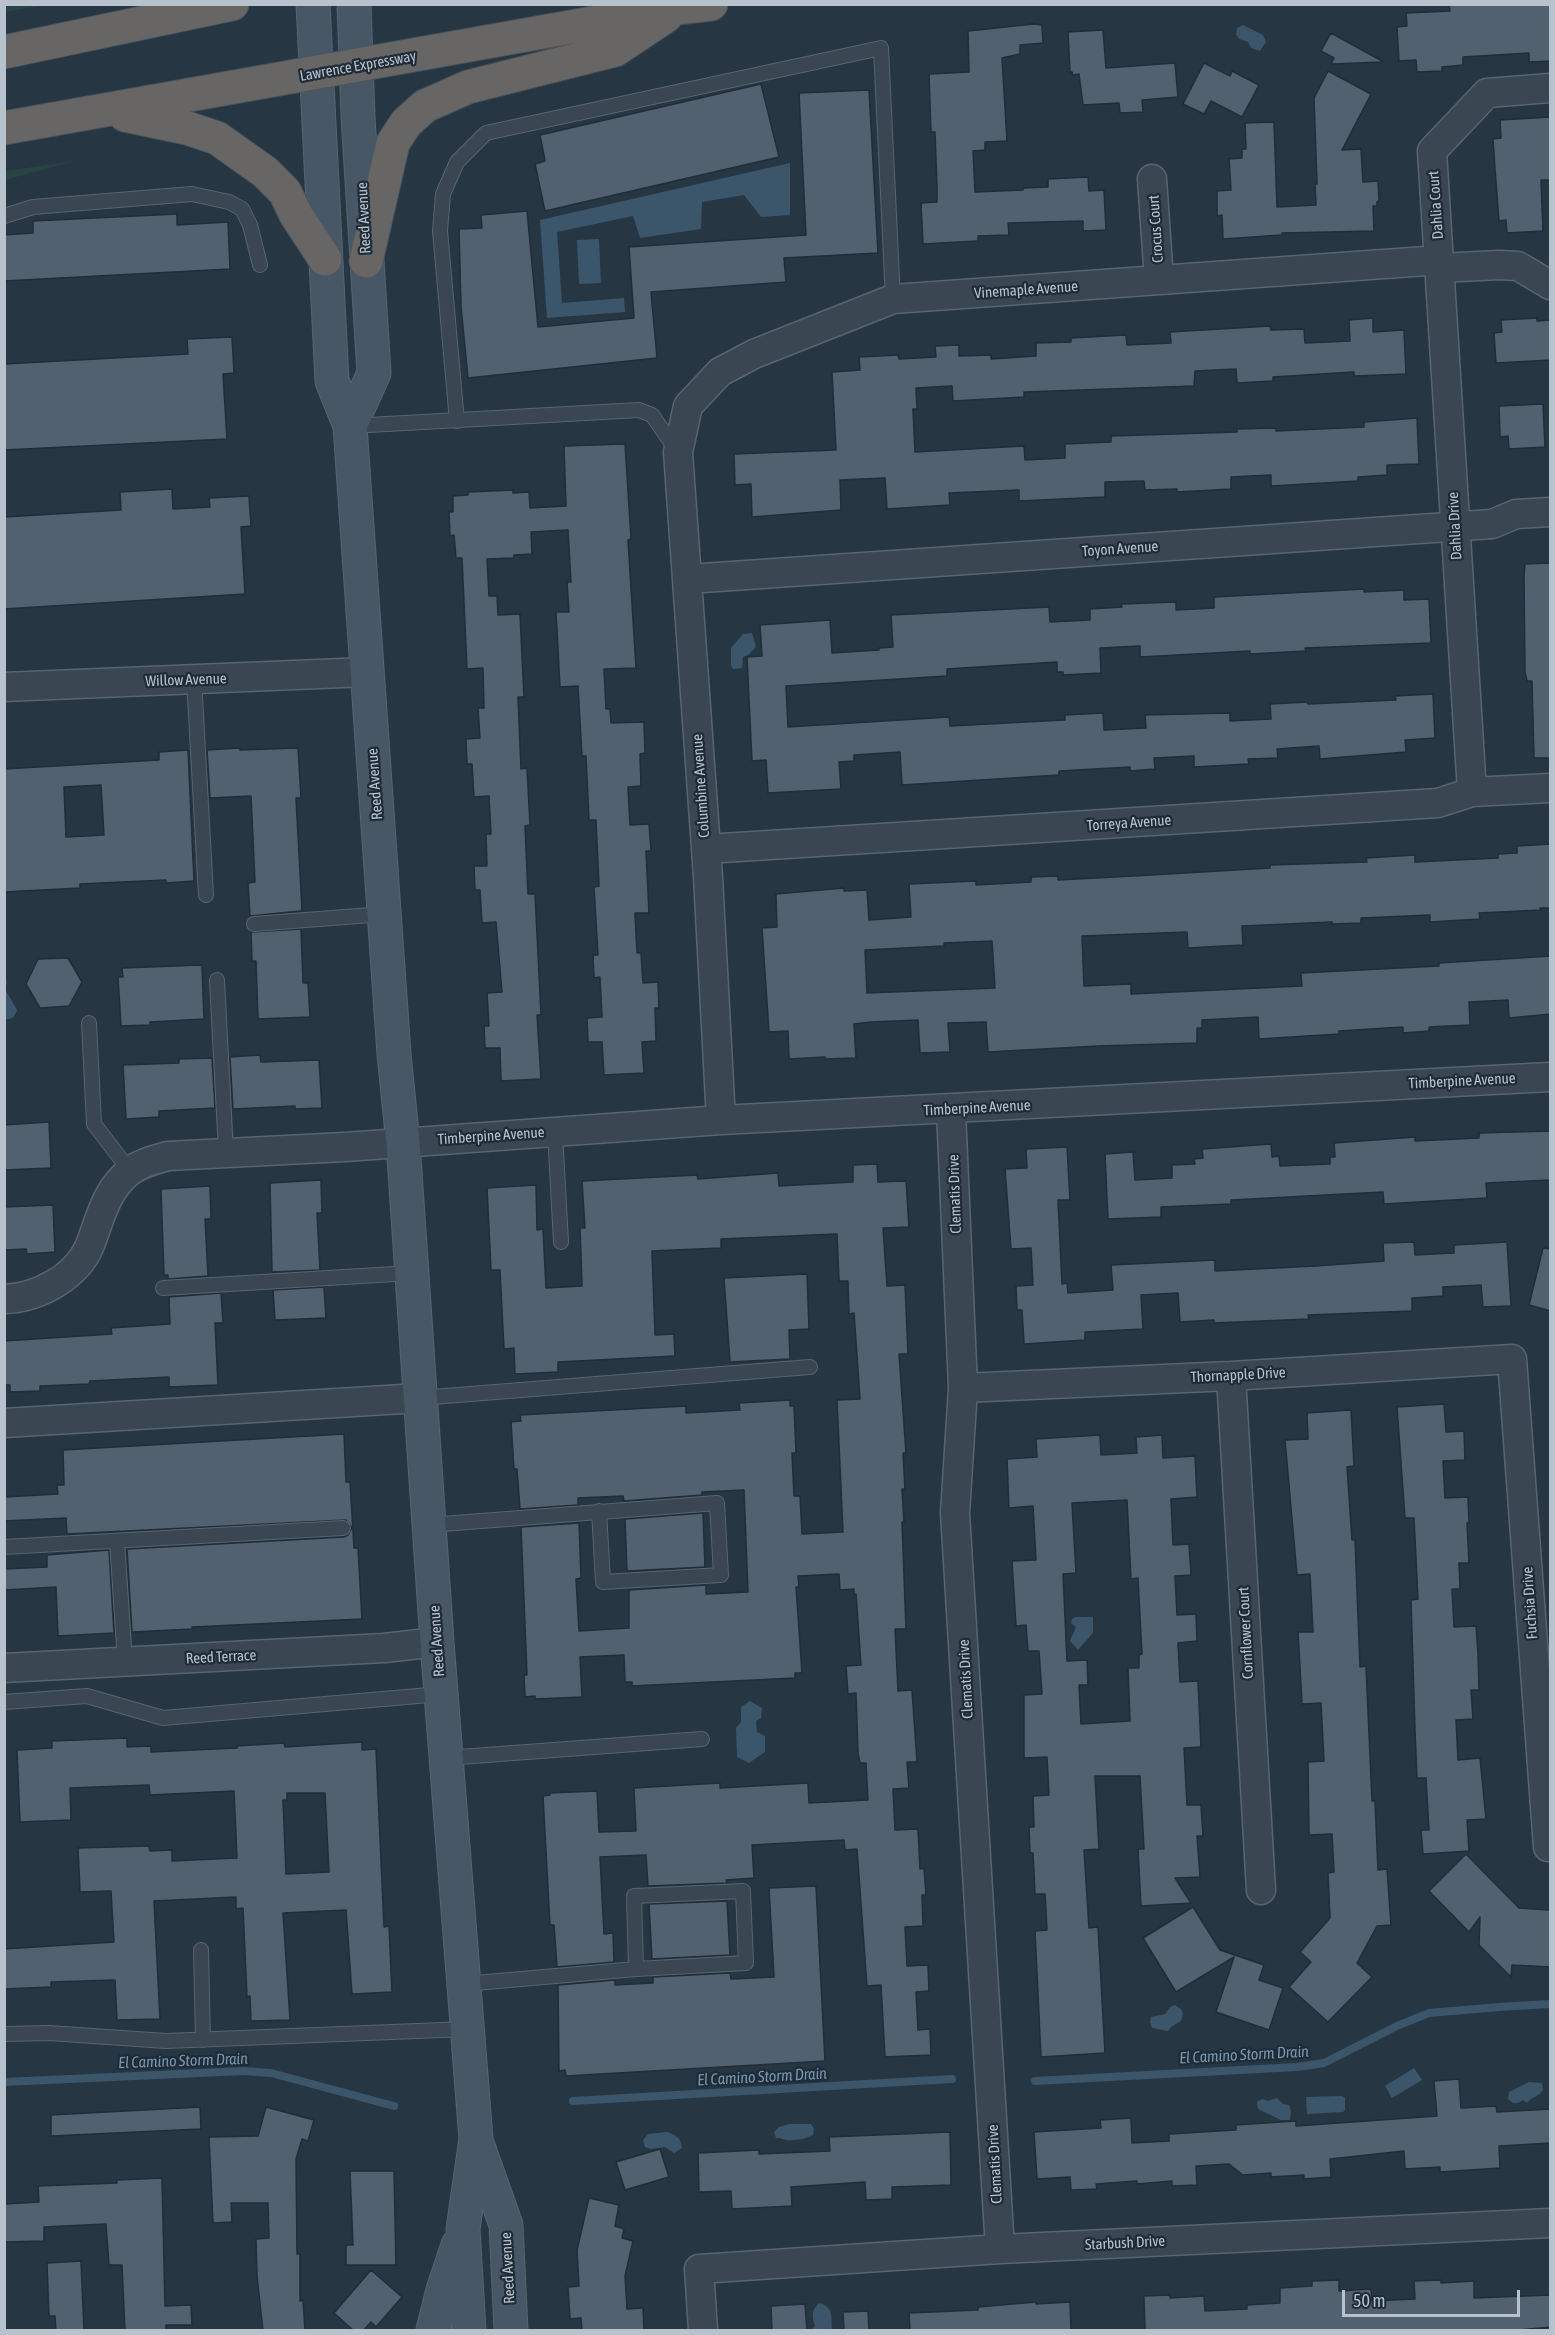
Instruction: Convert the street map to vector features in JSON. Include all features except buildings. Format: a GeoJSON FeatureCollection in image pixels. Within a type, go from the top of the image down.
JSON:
{"type":"FeatureCollection","features":[{"type":"Feature","properties":{"kind":"highway"},"geometry":{"type":"LineString","coordinates":[[4,52],[232,4]]}},
{"type":"Feature","properties":{"kind":"highway","name":"Lawrence Expressway"},"geometry":{"type":"LineString","coordinates":[[4,128],[318,74],[677,8],[711,4]]}},
{"type":"Feature","properties":{"kind":"highway"},"geometry":{"type":"LineString","coordinates":[[366,261],[393,143],[406,123],[425,106],[468,87],[615,50],[677,8]]}},
{"type":"Feature","properties":{"kind":"highway"},"geometry":{"type":"LineString","coordinates":[[108,111],[217,138],[242,155],[265,172],[285,192],[296,216],[325,259]]}},
{"type":"Feature","properties":{"kind":"main road","name":"Reed Avenue"},"geometry":{"type":"LineString","coordinates":[[313,4],[332,381],[350,426],[437,1642],[476,2139],[464,2229],[469,2331]]}},
{"type":"Feature","properties":{"kind":"main road","name":"Reed Avenue"},"geometry":{"type":"LineString","coordinates":[[350,426],[374,373],[366,261],[354,4]]}},
{"type":"Feature","properties":{"kind":"main road","name":"Reed Avenue"},"geometry":{"type":"LineString","coordinates":[[476,2139],[506,2225],[511,2331]]}},
{"type":"Feature","properties":{"kind":"main road"},"geometry":{"type":"LineString","coordinates":[[433,2331],[442,2290],[464,2229]]}},
{"type":"Feature","properties":{"kind":"street","name":"Dahlia Court"},"geometry":{"type":"LineString","coordinates":[[1440,264],[1432,151],[1487,93],[1551,87]]}},
{"type":"Feature","properties":{"kind":"street","name":"Crocus Court"},"geometry":{"type":"LineString","coordinates":[[1152,178],[1159,280]]}},
{"type":"Feature","properties":{"kind":"street","name":"Vinemaple Avenue"},"geometry":{"type":"LineString","coordinates":[[678,452],[688,406],[720,372],[754,354],[893,299],[1159,280],[1440,264],[1518,266],[1551,285]]}},
{"type":"Feature","properties":{"kind":"street","name":"Dahlia Drive"},"geometry":{"type":"LineString","coordinates":[[1440,264],[1472,792]]}},
{"type":"Feature","properties":{"kind":"street","name":"Columbine Avenue"},"geometry":{"type":"LineString","coordinates":[[678,452],[706,849],[722,1120]]}},
{"type":"Feature","properties":{"kind":"street","name":"Toyon Avenue"},"geometry":{"type":"LineString","coordinates":[[687,579],[1492,524],[1516,514],[1551,512]]}},
{"type":"Feature","properties":{"kind":"street","name":"Willow Avenue"},"geometry":{"type":"LineString","coordinates":[[4,687],[367,672]]}},
{"type":"Feature","properties":{"kind":"street","name":"Torreya Avenue"},"geometry":{"type":"LineString","coordinates":[[706,849],[1438,803],[1472,792],[1551,788]]}},
{"type":"Feature","properties":{"kind":"street","name":"Timberpine Avenue"},"geometry":{"type":"LineString","coordinates":[[403,1143],[722,1120],[951,1110],[1551,1077]]}},
{"type":"Feature","properties":{"kind":"street","name":"Clematis Drive"},"geometry":{"type":"LineString","coordinates":[[951,1110],[963,1388],[956,1513],[1000,2249]]}},
{"type":"Feature","properties":{"kind":"street"},"geometry":{"type":"LineString","coordinates":[[4,1299],[46,1290],[70,1273],[89,1248],[107,1201],[117,1183],[130,1171],[147,1162],[168,1156],[403,1143]]}},
{"type":"Feature","properties":{"kind":"street","name":"Thornapple Drive"},"geometry":{"type":"LineString","coordinates":[[963,1388],[1231,1376],[1512,1359]]}},
{"type":"Feature","properties":{"kind":"street","name":"Fuchsia Drive"},"geometry":{"type":"LineString","coordinates":[[1512,1359],[1549,1846]]}},
{"type":"Feature","properties":{"kind":"street","name":"Cornflower Court"},"geometry":{"type":"LineString","coordinates":[[1231,1376],[1261,1890]]}},
{"type":"Feature","properties":{"kind":"street"},"geometry":{"type":"LineString","coordinates":[[4,1423],[420,1398]]}},
{"type":"Feature","properties":{"kind":"street","name":"Reed Terrace"},"geometry":{"type":"LineString","coordinates":[[4,1668],[384,1648],[437,1642]]}},
{"type":"Feature","properties":{"kind":"street","name":"Starbush Drive"},"geometry":{"type":"LineString","coordinates":[[703,2331],[699,2269],[1000,2249],[1551,2223]]}},
{"type":"Feature","properties":{"kind":"lane"},"geometry":{"type":"LineString","coordinates":[[457,421],[440,231],[443,194],[457,162],[486,133],[881,48],[893,299]]}},
{"type":"Feature","properties":{"kind":"lane"},"geometry":{"type":"LineString","coordinates":[[4,216],[33,207],[192,194],[229,202],[242,209],[250,225],[260,265]]}},
{"type":"Feature","properties":{"kind":"lane"},"geometry":{"type":"LineString","coordinates":[[350,426],[639,410],[652,415],[678,452]]}},
{"type":"Feature","properties":{"kind":"lane"},"geometry":{"type":"LineString","coordinates":[[194,679],[206,894]]}},
{"type":"Feature","properties":{"kind":"lane"},"geometry":{"type":"LineString","coordinates":[[255,924],[384,914]]}},
{"type":"Feature","properties":{"kind":"lane"},"geometry":{"type":"LineString","coordinates":[[217,980],[226,1153]]}},
{"type":"Feature","properties":{"kind":"lane"},"geometry":{"type":"LineString","coordinates":[[88,1023],[94,1124],[130,1171]]}},
{"type":"Feature","properties":{"kind":"lane"},"geometry":{"type":"LineString","coordinates":[[555,1132],[561,1242]]}},
{"type":"Feature","properties":{"kind":"lane"},"geometry":{"type":"LineString","coordinates":[[164,1288],[411,1273]]}},
{"type":"Feature","properties":{"kind":"lane"},"geometry":{"type":"LineString","coordinates":[[420,1398],[810,1367]]}},
{"type":"Feature","properties":{"kind":"lane"},"geometry":{"type":"LineString","coordinates":[[429,1525],[599,1511],[717,1503],[722,1575],[603,1581],[599,1511]]}},
{"type":"Feature","properties":{"kind":"lane"},"geometry":{"type":"LineString","coordinates":[[4,1547],[343,1528]]}},
{"type":"Feature","properties":{"kind":"lane"},"geometry":{"type":"LineString","coordinates":[[117,1541],[125,1662]]}},
{"type":"Feature","properties":{"kind":"lane"},"geometry":{"type":"LineString","coordinates":[[4,1701],[87,1696],[163,1718],[441,1694]]}},
{"type":"Feature","properties":{"kind":"lane"},"geometry":{"type":"LineString","coordinates":[[446,1758],[702,1739]]}},
{"type":"Feature","properties":{"kind":"lane"},"geometry":{"type":"LineString","coordinates":[[464,1984],[636,1969],[746,1963],[743,1891],[634,1896],[636,1969]]}},
{"type":"Feature","properties":{"kind":"lane"},"geometry":{"type":"LineString","coordinates":[[201,1950],[203,2040]]}},
{"type":"Feature","properties":{"kind":"lane"},"geometry":{"type":"LineString","coordinates":[[4,2034],[49,2033],[166,2041],[467,2029]]}},
{"type":"Feature","properties":{"kind":"green space"},"geometry":{"type":"Polygon","coordinates":[[[5,4],[46,4],[46,5],[5,12],[5,4]]]}},
{"type":"Feature","properties":{"kind":"green space"},"geometry":{"type":"Polygon","coordinates":[[[75,161],[5,180],[5,171],[75,161]]]}},
{"type":"Feature","properties":{"kind":"water"},"geometry":{"type":"Polygon","coordinates":[[[1243,25],[1263,35],[1266,42],[1260,51],[1251,48],[1248,42],[1239,39],[1236,34],[1237,28],[1243,25]]]}},
{"type":"Feature","properties":{"kind":"water"},"geometry":{"type":"Polygon","coordinates":[[[790,163],[790,215],[761,217],[744,195],[702,202],[701,229],[640,238],[633,216],[557,232],[562,303],[624,298],[625,312],[547,318],[540,220],[790,163]]]}},
{"type":"Feature","properties":{"kind":"water"},"geometry":{"type":"Polygon","coordinates":[[[599,239],[601,283],[579,284],[577,240],[599,239]]]}},
{"type":"Feature","properties":{"kind":"water"},"geometry":{"type":"Polygon","coordinates":[[[752,633],[756,647],[743,657],[742,668],[733,669],[731,648],[743,634],[752,633]]]}},
{"type":"Feature","properties":{"kind":"water"},"geometry":{"type":"Polygon","coordinates":[[[5,989],[17,1010],[9,1019],[5,1019],[5,989]]]}},
{"type":"Feature","properties":{"kind":"water"},"geometry":{"type":"Polygon","coordinates":[[[1075,1617],[1093,1617],[1093,1633],[1078,1650],[1070,1641],[1076,1627],[1071,1623],[1075,1617]]]}},
{"type":"Feature","properties":{"kind":"water"},"geometry":{"type":"Polygon","coordinates":[[[750,1701],[762,1708],[761,1718],[756,1721],[757,1732],[765,1736],[765,1752],[749,1763],[737,1757],[736,1728],[741,1722],[741,1707],[750,1701]]]}},
{"type":"Feature","properties":{"kind":"water"},"geometry":{"type":"Polygon","coordinates":[[[1175,2005],[1181,2009],[1183,2014],[1181,2021],[1168,2031],[1152,2028],[1151,2017],[1165,2014],[1170,2007],[1175,2005]]]}},
{"type":"Feature","properties":{"kind":"water"},"geometry":{"type":"Polygon","coordinates":[[[1414,2068],[1422,2080],[1392,2098],[1385,2086],[1414,2068]]]}},
{"type":"Feature","properties":{"kind":"water"},"geometry":{"type":"Polygon","coordinates":[[[1529,2082],[1542,2083],[1543,2090],[1527,2103],[1523,2100],[1513,2103],[1508,2099],[1509,2092],[1529,2082]]]}},
{"type":"Feature","properties":{"kind":"water"},"geometry":{"type":"Polygon","coordinates":[[[1342,2096],[1345,2098],[1343,2112],[1307,2114],[1306,2097],[1342,2096]]]}},
{"type":"Feature","properties":{"kind":"water"},"geometry":{"type":"Polygon","coordinates":[[[1277,2098],[1283,2104],[1289,2105],[1290,2120],[1281,2120],[1258,2109],[1257,2102],[1262,2099],[1268,2101],[1277,2098]]]}},
{"type":"Feature","properties":{"kind":"water"},"geometry":{"type":"Polygon","coordinates":[[[790,2124],[811,2124],[814,2129],[813,2135],[792,2140],[776,2138],[774,2132],[779,2127],[790,2124]]]}},
{"type":"Feature","properties":{"kind":"water"},"geometry":{"type":"Polygon","coordinates":[[[667,2132],[678,2137],[682,2148],[674,2153],[665,2147],[651,2149],[645,2147],[643,2140],[648,2134],[667,2132]]]}},
{"type":"Feature","properties":{"kind":"water"},"geometry":{"type":"Polygon","coordinates":[[[819,2303],[829,2310],[832,2330],[811,2330],[815,2326],[813,2311],[819,2303]]]}},
{"type":"Feature","properties":{"kind":"waterway","name":"El Camino Storm Drain"},"geometry":{"type":"LineString","coordinates":[[1035,2081],[1297,2067],[1324,2063],[1397,2026],[1429,2013],[1550,2004]]}},
{"type":"Feature","properties":{"kind":"waterway","name":"El Camino Storm Drain"},"geometry":{"type":"LineString","coordinates":[[4,2082],[244,2071],[271,2073],[394,2106]]}},
{"type":"Feature","properties":{"kind":"waterway","name":"El Camino Storm Drain"},"geometry":{"type":"LineString","coordinates":[[573,2101],[952,2079]]}}]}
